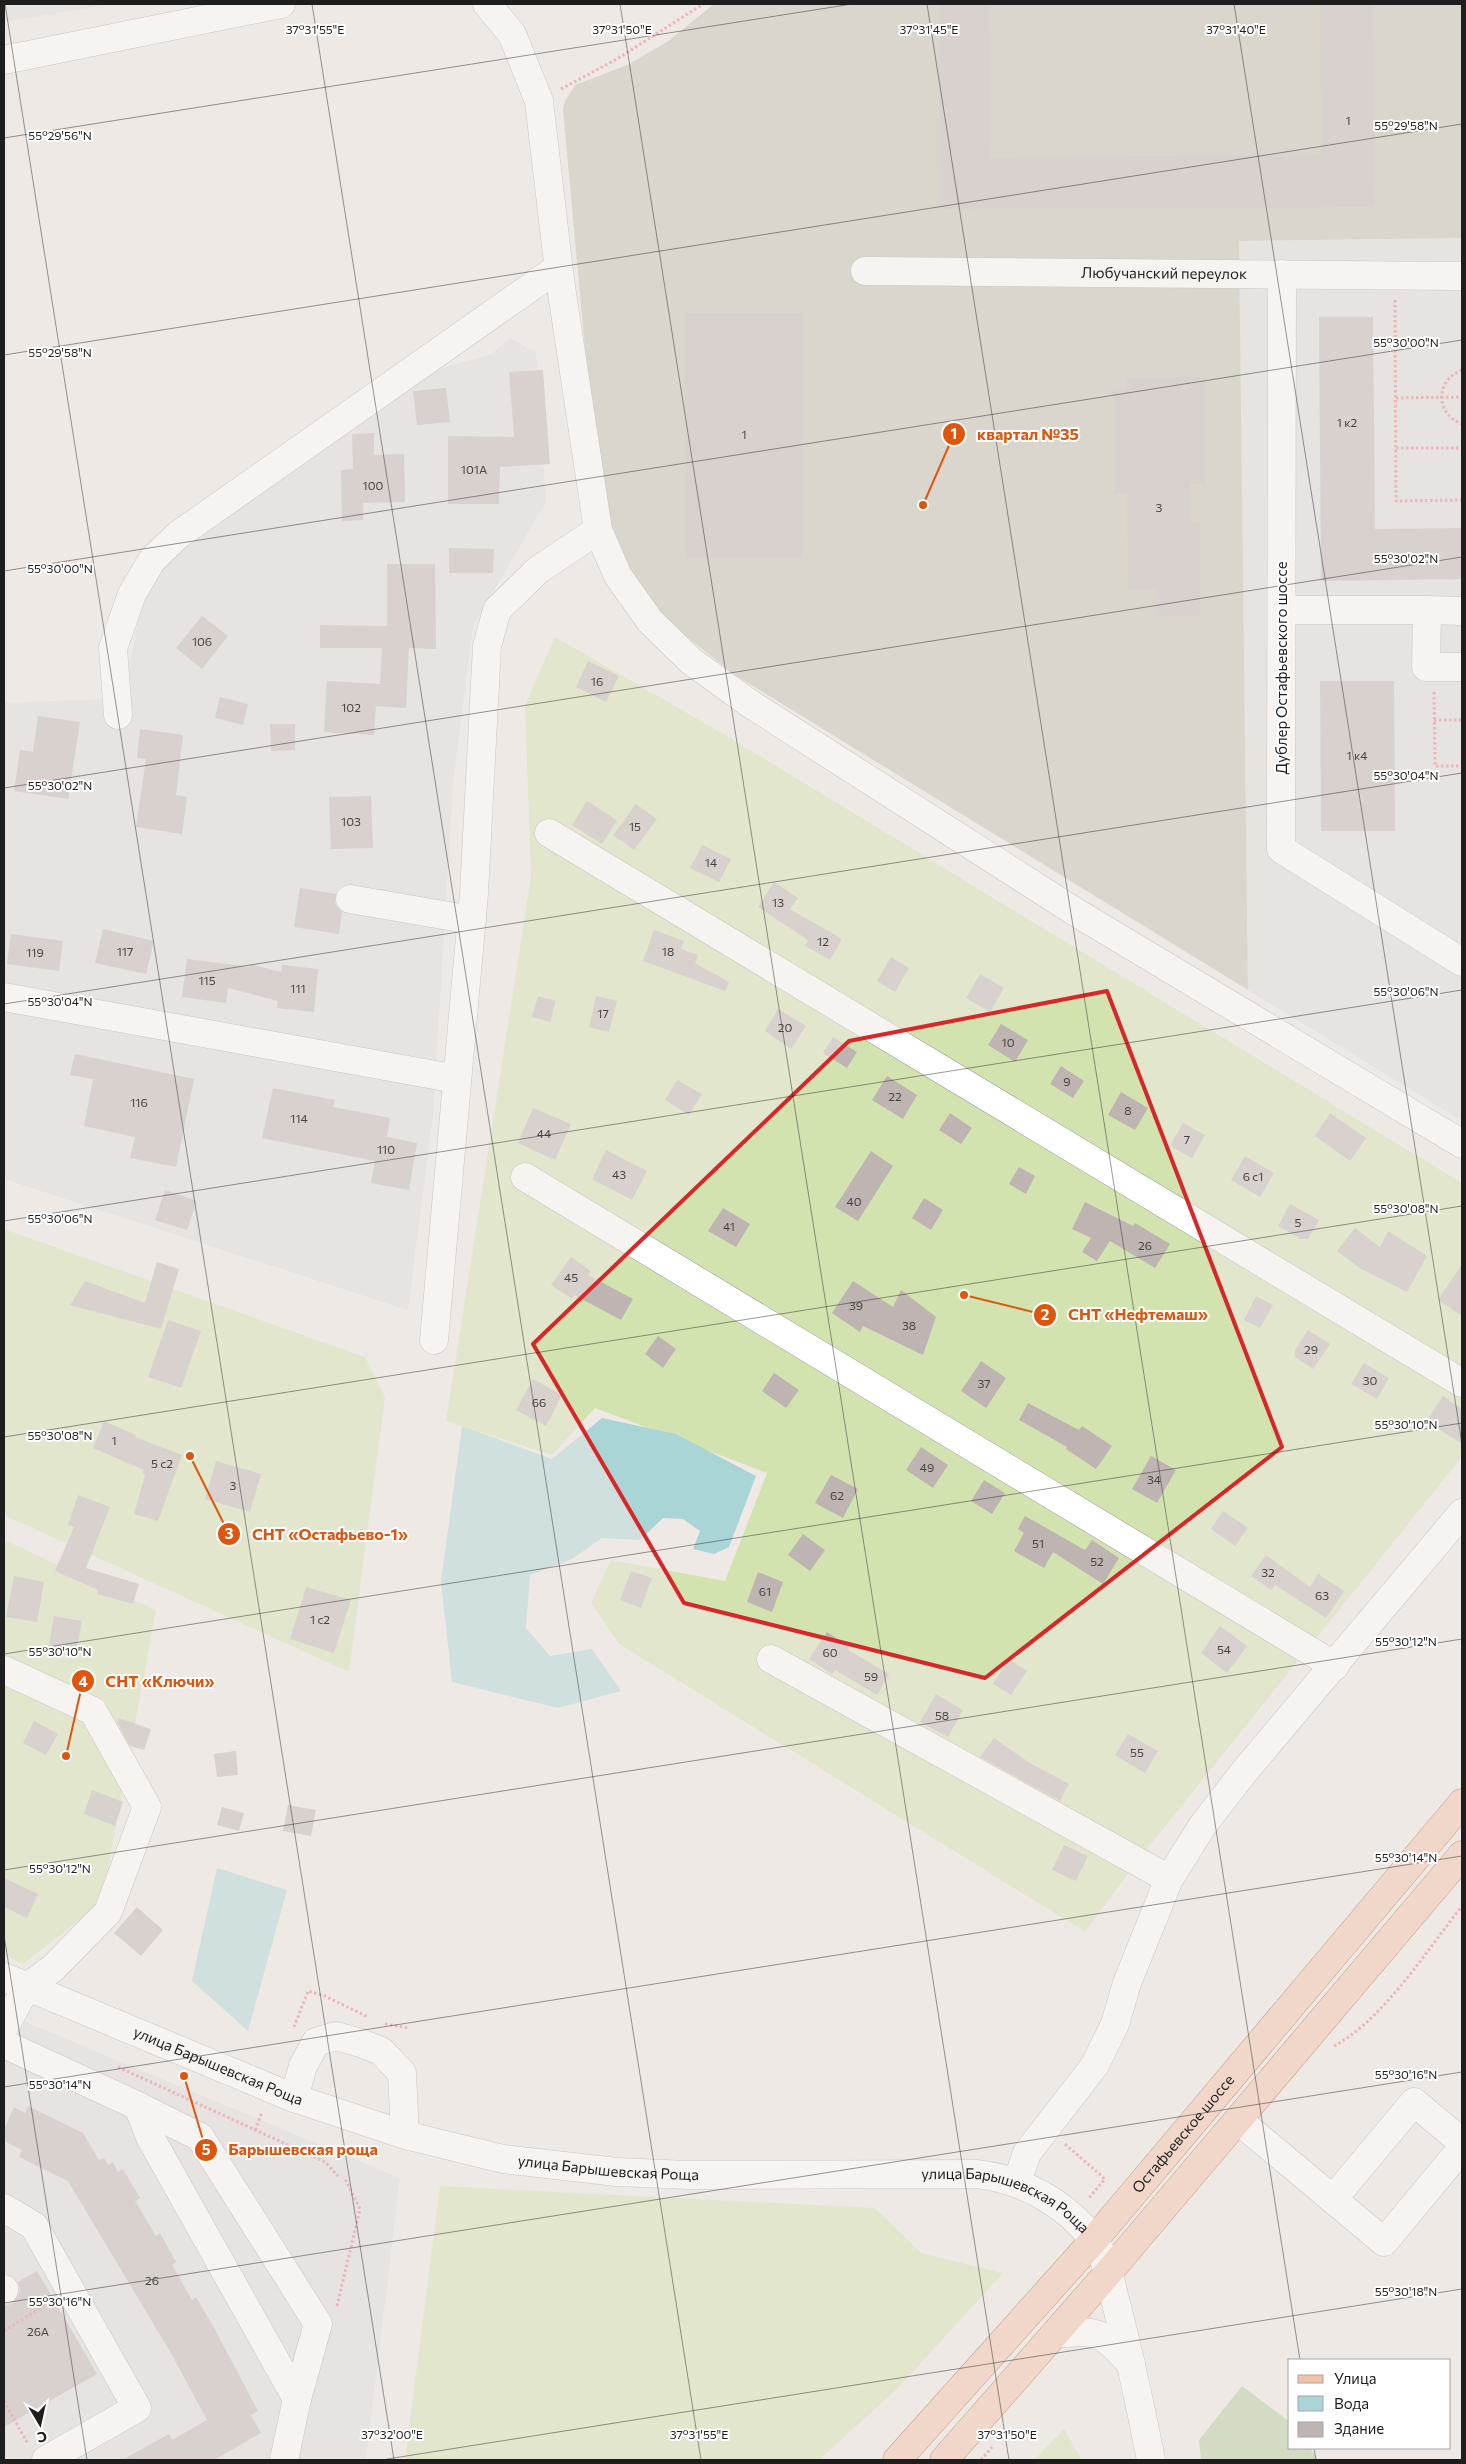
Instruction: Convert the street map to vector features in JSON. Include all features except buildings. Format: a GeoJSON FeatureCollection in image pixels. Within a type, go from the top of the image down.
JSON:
{"type":"FeatureCollection","features":[{"type":"Feature","properties":{"kind":"main road","name":"Остафьевское шоссе"},"geometry":{"type":"LineString","coordinates":[[897,2460],[1094,2240],[1462,1803]]}},
{"type":"Feature","properties":{"kind":"main road"},"geometry":{"type":"LineString","coordinates":[[944,2460],[1108,2273],[1462,1855]]}},
{"type":"Feature","properties":{"kind":"street"},"geometry":{"type":"LineString","coordinates":[[4,60],[281,4]]}},
{"type":"Feature","properties":{"kind":"street"},"geometry":{"type":"LineString","coordinates":[[487,4],[512,34],[539,101],[558,268],[598,530],[618,576],[650,621],[691,661],[717,682],[1077,913],[1462,1144]]}},
{"type":"Feature","properties":{"kind":"street"},"geometry":{"type":"LineString","coordinates":[[118,715],[113,648],[132,594],[152,560],[178,535],[558,268]]}},
{"type":"Feature","properties":{"kind":"street","name":"Любучанский переулок"},"geometry":{"type":"LineString","coordinates":[[865,272],[1462,276]]}},
{"type":"Feature","properties":{"kind":"street","name":"Дублер Остафьевского шоссе"},"geometry":{"type":"LineString","coordinates":[[1282,274],[1281,849],[1462,962]]}},
{"type":"Feature","properties":{"kind":"street"},"geometry":{"type":"LineString","coordinates":[[434,1340],[472,920],[487,646],[497,610],[538,570],[598,530]]}},
{"type":"Feature","properties":{"kind":"street"},"geometry":{"type":"LineString","coordinates":[[1282,610],[1462,611]]}},
{"type":"Feature","properties":{"kind":"street"},"geometry":{"type":"LineString","coordinates":[[1427,610],[1426,667],[1462,667]]}},
{"type":"Feature","properties":{"kind":"street"},"geometry":{"type":"LineString","coordinates":[[549,833],[1462,1383]]}},
{"type":"Feature","properties":{"kind":"street"},"geometry":{"type":"LineString","coordinates":[[350,899],[472,920]]}},
{"type":"Feature","properties":{"kind":"street"},"geometry":{"type":"LineString","coordinates":[[4,997],[458,1078]]}},
{"type":"Feature","properties":{"kind":"street"},"geometry":{"type":"LineString","coordinates":[[525,1177],[1335,1666]]}},
{"type":"Feature","properties":{"kind":"street"},"geometry":{"type":"LineString","coordinates":[[1017,2182],[1027,2153],[1095,2065],[1115,2024],[1127,1983],[1169,1879],[1203,1825],[1238,1779],[1462,1513]]}},
{"type":"Feature","properties":{"kind":"street"},"geometry":{"type":"LineString","coordinates":[[771,1659],[1169,1879]]}},
{"type":"Feature","properties":{"kind":"street"},"geometry":{"type":"LineString","coordinates":[[4,1670],[93,1711],[147,1807],[108,1912],[53,1968],[15,1982],[4,2028]]}},
{"type":"Feature","properties":{"kind":"street","name":"улица Барышевская Роща"},"geometry":{"type":"LineString","coordinates":[[15,1982],[294,2098],[405,2135],[503,2159],[617,2172],[688,2175],[976,2174],[1017,2182],[1042,2195],[1094,2240],[1108,2273],[1132,2365],[1151,2460]]}},
{"type":"Feature","properties":{"kind":"street"},"geometry":{"type":"LineString","coordinates":[[294,2098],[303,2066],[316,2042],[336,2036],[381,2051],[402,2073],[405,2135]]}},
{"type":"Feature","properties":{"kind":"street"},"geometry":{"type":"LineString","coordinates":[[4,2044],[200,2136],[318,2324],[284,2460]]}},
{"type":"Feature","properties":{"kind":"street"},"geometry":{"type":"LineString","coordinates":[[1333,2199],[1414,2102],[1462,2142]]}},
{"type":"Feature","properties":{"kind":"street"},"geometry":{"type":"LineString","coordinates":[[138,2106],[150,2137],[298,2399]]}},
{"type":"Feature","properties":{"kind":"street"},"geometry":{"type":"LineString","coordinates":[[1238,2120],[1384,2242],[1462,2148]]}},
{"type":"Feature","properties":{"kind":"street"},"geometry":{"type":"LineString","coordinates":[[4,2208],[34,2226],[137,2408],[40,2456]]}},
{"type":"Feature","properties":{"kind":"street"},"geometry":{"type":"LineString","coordinates":[[1054,2334],[1080,2332],[1107,2338],[1132,2365]]}},
{"type":"Feature","properties":{"kind":"path"},"geometry":{"type":"LineString","coordinates":[[539,101],[616,59],[703,4]]}},
{"type":"Feature","properties":{"kind":"path"},"geometry":{"type":"LineString","coordinates":[[1395,275],[1396,501],[1462,500]]}},
{"type":"Feature","properties":{"kind":"path"},"geometry":{"type":"LineString","coordinates":[[1462,370],[1447,379],[1442,388],[1441,397],[1443,407],[1448,415],[1462,424]]}},
{"type":"Feature","properties":{"kind":"path"},"geometry":{"type":"LineString","coordinates":[[1396,398],[1462,397]]}},
{"type":"Feature","properties":{"kind":"path"},"geometry":{"type":"LineString","coordinates":[[1396,448],[1462,448]]}},
{"type":"Feature","properties":{"kind":"path"},"geometry":{"type":"LineString","coordinates":[[1434,667],[1435,766],[1462,766]]}},
{"type":"Feature","properties":{"kind":"path"},"geometry":{"type":"LineString","coordinates":[[1434,720],[1462,720]]}},
{"type":"Feature","properties":{"kind":"path"},"geometry":{"type":"LineString","coordinates":[[111,2064],[325,2162],[338,2176]]}},
{"type":"Feature","properties":{"kind":"path"},"geometry":{"type":"LineString","coordinates":[[255,2130],[264,2107]]}},
{"type":"Feature","properties":{"kind":"path"},"geometry":{"type":"LineString","coordinates":[[1059,2138],[1105,2179],[1085,2203]]}},
{"type":"Feature","properties":{"kind":"path"},"geometry":{"type":"LineString","coordinates":[[4,2330],[70,2290]]}},
{"type":"Feature","properties":{"kind":"path"},"geometry":{"type":"LineString","coordinates":[[4,2401],[40,2456]]}},
{"type":"Feature","properties":{"kind":"path"},"geometry":{"type":"LineString","coordinates":[[981,2460],[993,2446]]}},
{"type":"Feature","properties":{"kind":"highlighted area"},"geometry":{"type":"Polygon","coordinates":[[[1107,991],[1282,1447],[985,1678],[684,1603],[533,1344],[849,1041],[1107,991]]]}},
{"type":"Feature","properties":{"kind":"shaded area"},"geometry":{"type":"Polygon","coordinates":[[[4,4],[112,4],[4,22],[4,4]]]}},
{"type":"Feature","properties":{"kind":"shaded area"},"geometry":{"type":"Polygon","coordinates":[[[714,4],[1462,4],[1462,238],[1239,241],[1248,990],[735,675],[668,622],[644,596],[610,533],[597,478],[563,110],[565,101],[575,85],[627,65],[667,42],[714,4]]]}},
{"type":"Feature","properties":{"kind":"shaded area"},"geometry":{"type":"Polygon","coordinates":[[[1462,238],[1462,1121],[1248,990],[1239,241],[1462,238]]]}},
{"type":"Feature","properties":{"kind":"shaded area"},"geometry":{"type":"Polygon","coordinates":[[[510,338],[536,353],[546,502],[473,626],[453,784],[433,1115],[408,1310],[4,1179],[4,703],[124,698],[144,587],[180,546],[431,371],[490,355],[510,338]]]}},
{"type":"Feature","properties":{"kind":"shaded area"},"geometry":{"type":"Polygon","coordinates":[[[4,2013],[400,2178],[366,2460],[4,2460],[4,2013]]]}},
{"type":"Feature","properties":{"kind":"green space"},"geometry":{"type":"Polygon","coordinates":[[[555,637],[727,736],[1462,1183],[1462,1457],[1138,1860],[1085,1932],[619,1644],[591,1603],[611,1560],[725,1581],[767,1473],[595,1408],[552,1455],[446,1421],[531,877],[525,705],[555,637]]]}},
{"type":"Feature","properties":{"kind":"green space"},"geometry":{"type":"Polygon","coordinates":[[[4,1229],[365,1357],[385,1397],[349,1672],[4,1515],[4,1229]]]}},
{"type":"Feature","properties":{"kind":"green space"},"geometry":{"type":"Polygon","coordinates":[[[4,1540],[156,1610],[102,1902],[23,1964],[4,1955],[4,1540]]]}},
{"type":"Feature","properties":{"kind":"green space"},"geometry":{"type":"Polygon","coordinates":[[[440,2186],[875,2208],[921,2253],[1003,2273],[898,2388],[819,2460],[405,2460],[440,2186]]]}},
{"type":"Feature","properties":{"kind":"green space"},"geometry":{"type":"Polygon","coordinates":[[[1242,2386],[1288,2420],[1288,2449],[1311,2449],[1318,2460],[1201,2460],[1199,2440],[1242,2386]]]}},
{"type":"Feature","properties":{"kind":"green space"},"geometry":{"type":"Polygon","coordinates":[[[1064,2429],[1082,2460],[1034,2460],[1064,2429]]]}},
{"type":"Feature","properties":{"kind":"water"},"geometry":{"type":"Polygon","coordinates":[[[602,1418],[676,1434],[756,1476],[729,1547],[714,1554],[693,1549],[700,1531],[683,1519],[663,1518],[640,1540],[602,1538],[572,1559],[530,1575],[526,1628],[550,1656],[592,1649],[621,1691],[558,1708],[452,1682],[441,1582],[462,1426],[552,1459],[602,1418]]]}},
{"type":"Feature","properties":{"kind":"water"},"geometry":{"type":"Polygon","coordinates":[[[217,1868],[287,1890],[248,2031],[192,1981],[217,1868]]]}},
{"type":"Feature","properties":{"kind":"place","name":"квартал №35"},"geometry":{"type":"Point","coordinates":[923,505]}},
{"type":"Feature","properties":{"kind":"place","name":"СНТ «Нефтемаш»"},"geometry":{"type":"Point","coordinates":[964,1295]}},
{"type":"Feature","properties":{"kind":"place","name":"СНТ «Остафьево-1»"},"geometry":{"type":"Point","coordinates":[190,1456]}},
{"type":"Feature","properties":{"kind":"place","name":"СНТ «Ключи»"},"geometry":{"type":"Point","coordinates":[66,1756]}},
{"type":"Feature","properties":{"kind":"place","name":"Барышевская роща"},"geometry":{"type":"Point","coordinates":[184,2076]}}]}
